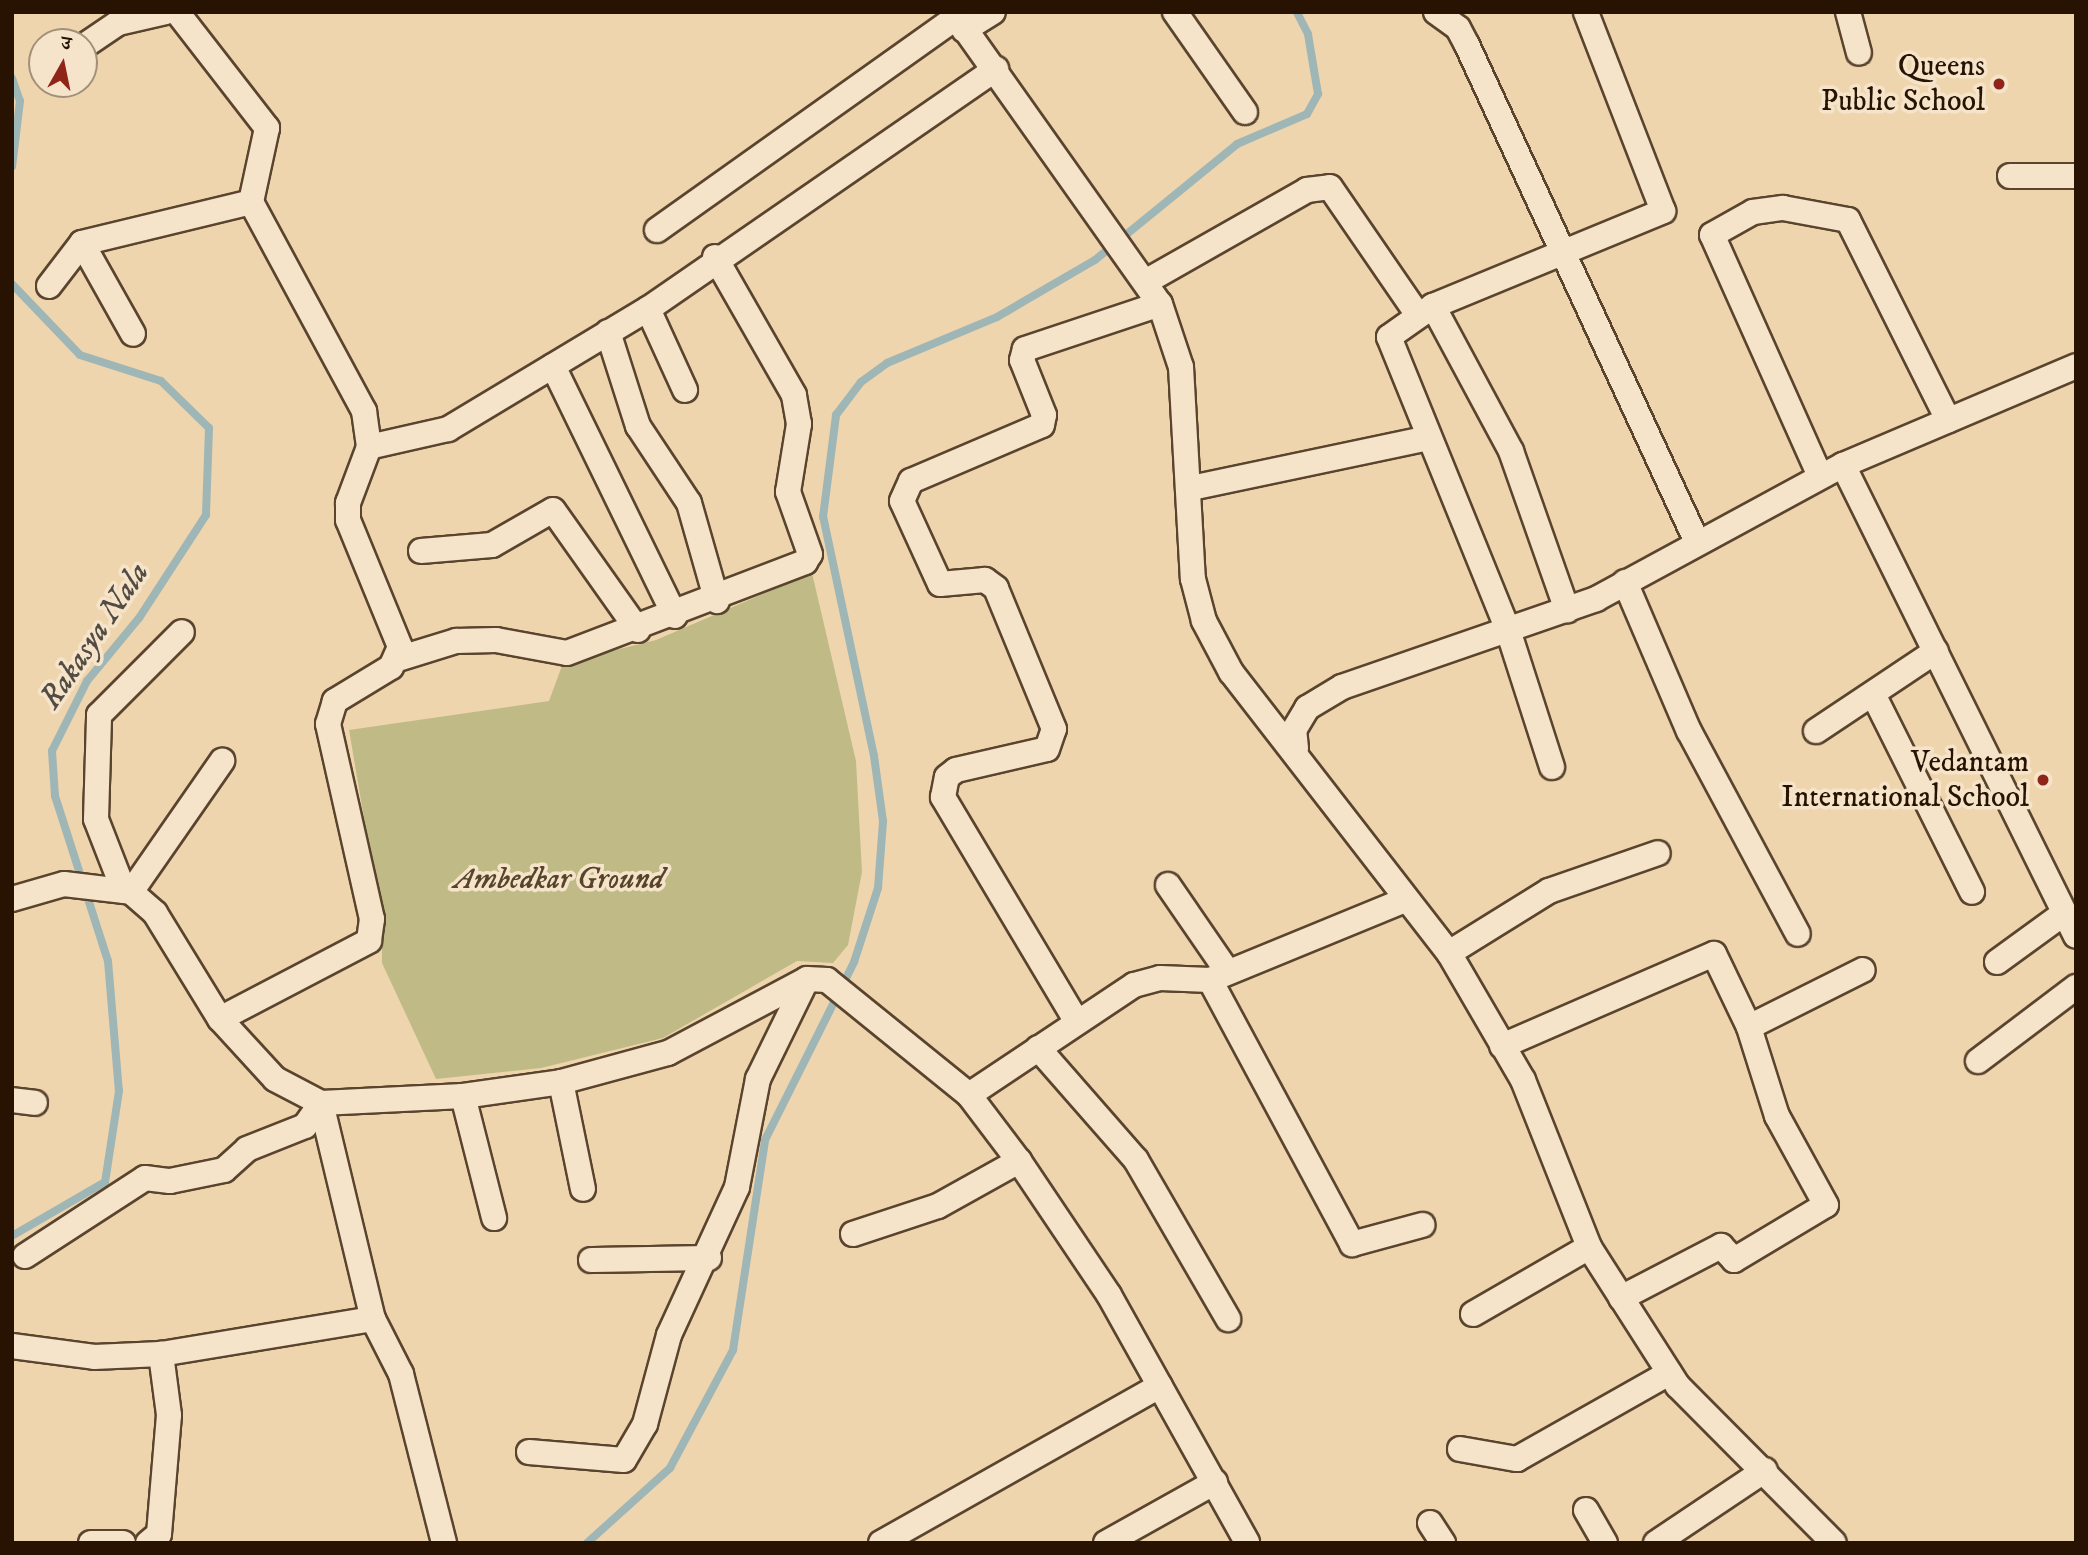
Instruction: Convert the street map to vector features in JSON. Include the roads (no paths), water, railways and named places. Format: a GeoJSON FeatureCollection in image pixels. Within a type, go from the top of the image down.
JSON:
{"type":"FeatureCollection","features":[{"type":"Feature","properties":{"kind":"street"},"geometry":{"type":"LineString","coordinates":[[98,37],[118,23],[166,12]]}},
{"type":"Feature","properties":{"kind":"street"},"geometry":{"type":"LineString","coordinates":[[177,12],[267,128],[251,202],[364,411],[369,447],[348,503],[348,520],[398,638],[401,658]]}},
{"type":"Feature","properties":{"kind":"street"},"geometry":{"type":"LineString","coordinates":[[657,230],[958,20],[993,12]]}},
{"type":"Feature","properties":{"kind":"street"},"geometry":{"type":"LineString","coordinates":[[1175,12],[1245,112]]}},
{"type":"Feature","properties":{"kind":"street"},"geometry":{"type":"LineString","coordinates":[[1436,12],[1458,28],[1566,253],[1696,540]]}},
{"type":"Feature","properties":{"kind":"street"},"geometry":{"type":"LineString","coordinates":[[1552,767],[1508,630],[1389,337],[1425,310],[1663,211],[1586,12]]}},
{"type":"Feature","properties":{"kind":"street"},"geometry":{"type":"LineString","coordinates":[[1848,12],[1859,53]]}},
{"type":"Feature","properties":{"kind":"street"},"geometry":{"type":"LineString","coordinates":[[958,20],[1144,276],[1160,304],[1181,368],[1191,488],[1193,579],[1205,621],[1231,672],[1296,748],[1403,901],[1449,953],[1523,1080],[1589,1247],[1670,1373],[1834,1543]]}},
{"type":"Feature","properties":{"kind":"street"},"geometry":{"type":"LineString","coordinates":[[369,447],[449,429],[648,309],[716,257],[996,69]]}},
{"type":"Feature","properties":{"kind":"street"},"geometry":{"type":"LineString","coordinates":[[2010,176],[2076,176]]}},
{"type":"Feature","properties":{"kind":"street"},"geometry":{"type":"LineString","coordinates":[[1144,276],[1307,190],[1330,187],[1425,310],[1511,451],[1567,610]]}},
{"type":"Feature","properties":{"kind":"street"},"geometry":{"type":"LineString","coordinates":[[49,286],[82,243],[251,202]]}},
{"type":"Feature","properties":{"kind":"street"},"geometry":{"type":"LineString","coordinates":[[1821,476],[1712,235],[1753,212],[1783,208],[1848,220],[1948,420]]}},
{"type":"Feature","properties":{"kind":"street"},"geometry":{"type":"LineString","coordinates":[[82,243],[133,334]]}},
{"type":"Feature","properties":{"kind":"street"},"geometry":{"type":"LineString","coordinates":[[220,1019],[369,941],[372,919],[328,724],[335,701],[366,687],[401,658],[456,641],[496,640],[567,653],[717,601],[805,562],[810,554],[788,492],[799,424],[794,395],[716,257]]}},
{"type":"Feature","properties":{"kind":"street"},"geometry":{"type":"LineString","coordinates":[[1077,1022],[943,797],[947,776],[956,770],[1047,749],[1054,729],[996,588],[985,580],[940,584],[902,501],[911,481],[1042,425],[1044,415],[1022,360],[1025,349],[1160,304]]}},
{"type":"Feature","properties":{"kind":"street"},"geometry":{"type":"LineString","coordinates":[[648,309],[685,390]]}},
{"type":"Feature","properties":{"kind":"street"},"geometry":{"type":"LineString","coordinates":[[608,332],[638,426],[689,503],[717,601]]}},
{"type":"Feature","properties":{"kind":"street"},"geometry":{"type":"LineString","coordinates":[[553,366],[675,616]]}},
{"type":"Feature","properties":{"kind":"street"},"geometry":{"type":"LineString","coordinates":[[1296,748],[1294,730],[1307,708],[1342,687],[1567,610],[1625,582],[1696,540],[1843,465],[2076,366]]}},
{"type":"Feature","properties":{"kind":"street"},"geometry":{"type":"LineString","coordinates":[[1191,488],[1429,439]]}},
{"type":"Feature","properties":{"kind":"street"},"geometry":{"type":"LineString","coordinates":[[1843,465],[2076,936]]}},
{"type":"Feature","properties":{"kind":"street"},"geometry":{"type":"LineString","coordinates":[[421,551],[492,545],[553,510],[638,629]]}},
{"type":"Feature","properties":{"kind":"street"},"geometry":{"type":"LineString","coordinates":[[1625,582],[1689,731],[1798,934]]}},
{"type":"Feature","properties":{"kind":"street"},"geometry":{"type":"LineString","coordinates":[[124,891],[96,819],[99,715],[182,632]]}},
{"type":"Feature","properties":{"kind":"street"},"geometry":{"type":"LineString","coordinates":[[1816,731],[1874,695],[1936,650]]}},
{"type":"Feature","properties":{"kind":"street"},"geometry":{"type":"LineString","coordinates":[[1874,695],[1972,892]]}},
{"type":"Feature","properties":{"kind":"street"},"geometry":{"type":"LineString","coordinates":[[124,891],[222,761]]}},
{"type":"Feature","properties":{"kind":"street"},"geometry":{"type":"LineString","coordinates":[[1449,953],[1549,891],[1658,853]]}},
{"type":"Feature","properties":{"kind":"street"},"geometry":{"type":"LineString","coordinates":[[12,899],[75,884],[124,891],[155,913],[220,1019],[275,1079],[321,1103],[463,1096],[561,1082],[668,1053],[817,980],[851,993],[969,1096],[1019,1161],[1109,1295],[1247,1542]]}},
{"type":"Feature","properties":{"kind":"street"},"geometry":{"type":"LineString","coordinates":[[1168,885],[1219,975],[1352,1244],[1422,1225]]}},
{"type":"Feature","properties":{"kind":"street"},"geometry":{"type":"LineString","coordinates":[[969,1096],[1077,1022],[1146,981],[1219,975],[1403,901]]}},
{"type":"Feature","properties":{"kind":"street"},"geometry":{"type":"LineString","coordinates":[[1997,962],[2063,914]]}},
{"type":"Feature","properties":{"kind":"street"},"geometry":{"type":"LineString","coordinates":[[1502,1046],[1714,954],[1749,1027],[1777,1116],[1826,1205],[1734,1260],[1721,1246],[1621,1298]]}},
{"type":"Feature","properties":{"kind":"street"},"geometry":{"type":"LineString","coordinates":[[1749,1027],[1863,970]]}},
{"type":"Feature","properties":{"kind":"street"},"geometry":{"type":"LineString","coordinates":[[528,1452],[624,1460],[645,1423],[669,1335],[709,1258],[737,1187],[758,1079],[817,980]]}},
{"type":"Feature","properties":{"kind":"street"},"geometry":{"type":"LineString","coordinates":[[1978,1061],[2076,988]]}},
{"type":"Feature","properties":{"kind":"street"},"geometry":{"type":"LineString","coordinates":[[1038,1048],[1136,1160],[1228,1319]]}},
{"type":"Feature","properties":{"kind":"street"},"geometry":{"type":"LineString","coordinates":[[561,1082],[583,1189]]}},
{"type":"Feature","properties":{"kind":"street"},"geometry":{"type":"LineString","coordinates":[[463,1096],[494,1218]]}},
{"type":"Feature","properties":{"kind":"street"},"geometry":{"type":"LineString","coordinates":[[25,1256],[145,1178],[170,1181],[224,1170],[247,1149],[305,1126],[321,1103]]}},
{"type":"Feature","properties":{"kind":"street"},"geometry":{"type":"LineString","coordinates":[[321,1103],[373,1319],[401,1374],[444,1543]]}},
{"type":"Feature","properties":{"kind":"street"},"geometry":{"type":"LineString","coordinates":[[852,1234],[938,1206],[1019,1161]]}},
{"type":"Feature","properties":{"kind":"street"},"geometry":{"type":"LineString","coordinates":[[1474,1314],[1589,1247]]}},
{"type":"Feature","properties":{"kind":"street"},"geometry":{"type":"LineString","coordinates":[[592,1260],[709,1258]]}},
{"type":"Feature","properties":{"kind":"street"},"geometry":{"type":"LineString","coordinates":[[12,1346],[94,1357],[161,1354],[373,1319]]}},
{"type":"Feature","properties":{"kind":"street"},"geometry":{"type":"LineString","coordinates":[[148,1543],[159,1534],[169,1415],[161,1354]]}},
{"type":"Feature","properties":{"kind":"street"},"geometry":{"type":"LineString","coordinates":[[1460,1449],[1517,1459],[1670,1373]]}},
{"type":"Feature","properties":{"kind":"street"},"geometry":{"type":"LineString","coordinates":[[881,1543],[1160,1386]]}},
{"type":"Feature","properties":{"kind":"street"},"geometry":{"type":"LineString","coordinates":[[1656,1543],[1765,1470]]}},
{"type":"Feature","properties":{"kind":"street"},"geometry":{"type":"LineString","coordinates":[[1106,1543],[1215,1482]]}},
{"type":"Feature","properties":{"kind":"street"},"geometry":{"type":"LineString","coordinates":[[1586,1510],[1605,1543]]}},
{"type":"Feature","properties":{"kind":"street"},"geometry":{"type":"LineString","coordinates":[[91,1543],[122,1543]]}},
{"type":"Feature","properties":{"kind":"waterway"},"geometry":{"type":"LineString","coordinates":[[587,1543],[670,1468],[733,1350],[765,1140],[854,962],[878,888],[883,821],[874,756],[823,517],[836,415],[861,382],[887,363],[997,317],[1095,260],[1237,144],[1307,114],[1318,94],[1308,34],[1297,12]]}},
{"type":"Feature","properties":{"kind":"waterway","name":"Rakasya Nala"},"geometry":{"type":"LineString","coordinates":[[12,78],[20,101],[12,167]]}},
{"type":"Feature","properties":{"kind":"waterway","name":"Rakasya Nala"},"geometry":{"type":"LineString","coordinates":[[12,284],[80,355],[161,381],[209,428],[206,515],[139,618],[87,681],[52,751],[55,796],[108,961],[119,1091],[105,1182],[12,1236]]}},
{"type":"Feature","properties":{"kind":"place","name":"Queens Public School"},"geometry":{"type":"Point","coordinates":[1999,84]}},
{"type":"Feature","properties":{"kind":"place","name":"Vedantam International School"},"geometry":{"type":"Point","coordinates":[2043,780]}},
{"type":"Feature","properties":{"kind":"park label","name":"Ambedkar Ground"},"geometry":{"type":"Point","coordinates":[559,880]}}]}
